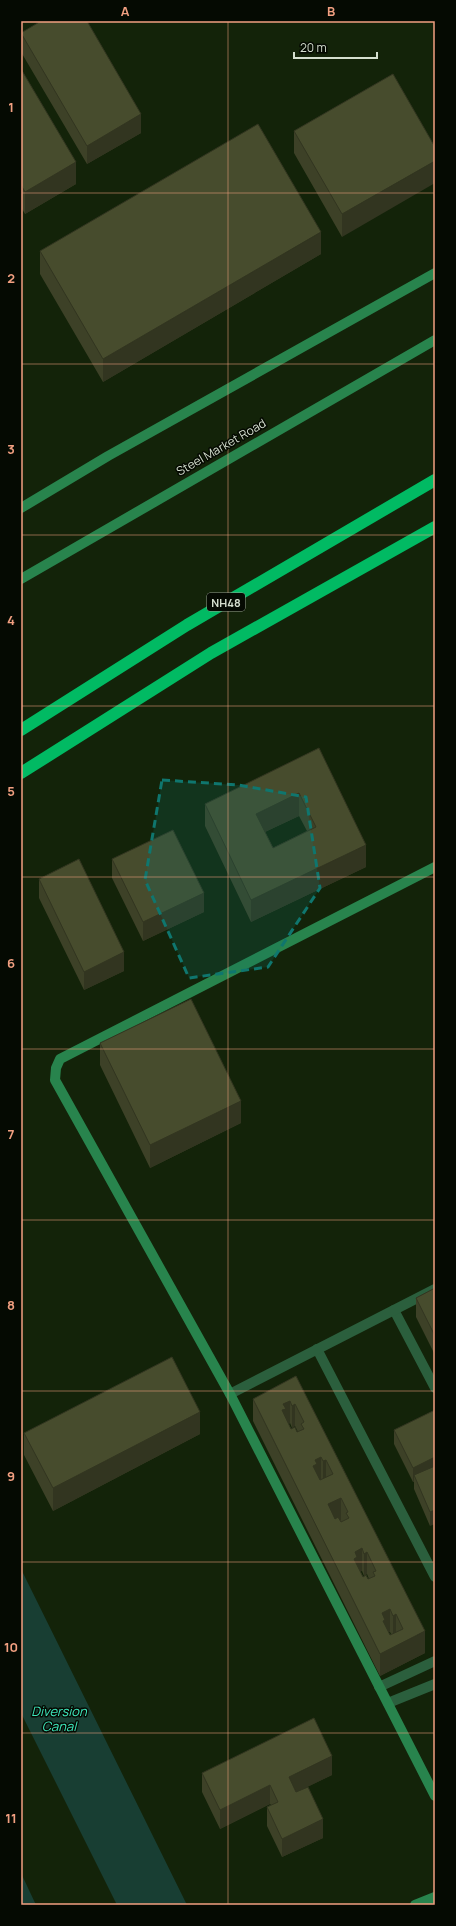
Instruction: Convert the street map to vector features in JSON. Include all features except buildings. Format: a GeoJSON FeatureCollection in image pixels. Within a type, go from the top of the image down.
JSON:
{"type":"FeatureCollection","features":[{"type":"Feature","properties":{"kind":"highway","name":"NH48"},"geometry":{"type":"LineString","coordinates":[[21,730],[188,625],[435,480]]}},
{"type":"Feature","properties":{"kind":"highway"},"geometry":{"type":"LineString","coordinates":[[21,773],[211,653],[435,527]]}},
{"type":"Feature","properties":{"kind":"street"},"geometry":{"type":"LineString","coordinates":[[21,508],[108,456],[435,274]]}},
{"type":"Feature","properties":{"kind":"street","name":"Steel Market Road"},"geometry":{"type":"LineString","coordinates":[[21,579],[435,340]]}},
{"type":"Feature","properties":{"kind":"street"},"geometry":{"type":"LineString","coordinates":[[435,867],[60,1059],[56,1068],[56,1080],[230,1394],[435,1796]]}},
{"type":"Feature","properties":{"kind":"street"},"geometry":{"type":"LineString","coordinates":[[230,1394],[435,1289]]}},
{"type":"Feature","properties":{"kind":"street"},"geometry":{"type":"LineString","coordinates":[[394,1310],[435,1388]]}},
{"type":"Feature","properties":{"kind":"street"},"geometry":{"type":"LineString","coordinates":[[317,1349],[435,1577]]}},
{"type":"Feature","properties":{"kind":"street"},"geometry":{"type":"LineString","coordinates":[[379,1687],[435,1661]]}},
{"type":"Feature","properties":{"kind":"street"},"geometry":{"type":"LineString","coordinates":[[388,1704],[435,1684]]}},
{"type":"Feature","properties":{"kind":"street"},"geometry":{"type":"LineString","coordinates":[[416,1905],[435,1897]]}},
{"type":"Feature","properties":{"kind":"highlighted area"},"geometry":{"type":"Polygon","coordinates":[[[162,780],[238,785],[306,797],[320,888],[268,967],[189,978],[145,880],[162,780]]]}},
{"type":"Feature","properties":{"kind":"water","name":"Diversion Canal"},"geometry":{"type":"Polygon","coordinates":[[[21,1569],[187,1905],[117,1905],[21,1713],[21,1569]]]}},
{"type":"Feature","properties":{"kind":"water"},"geometry":{"type":"Polygon","coordinates":[[[21,1873],[36,1905],[21,1905],[21,1873]]]}}]}
